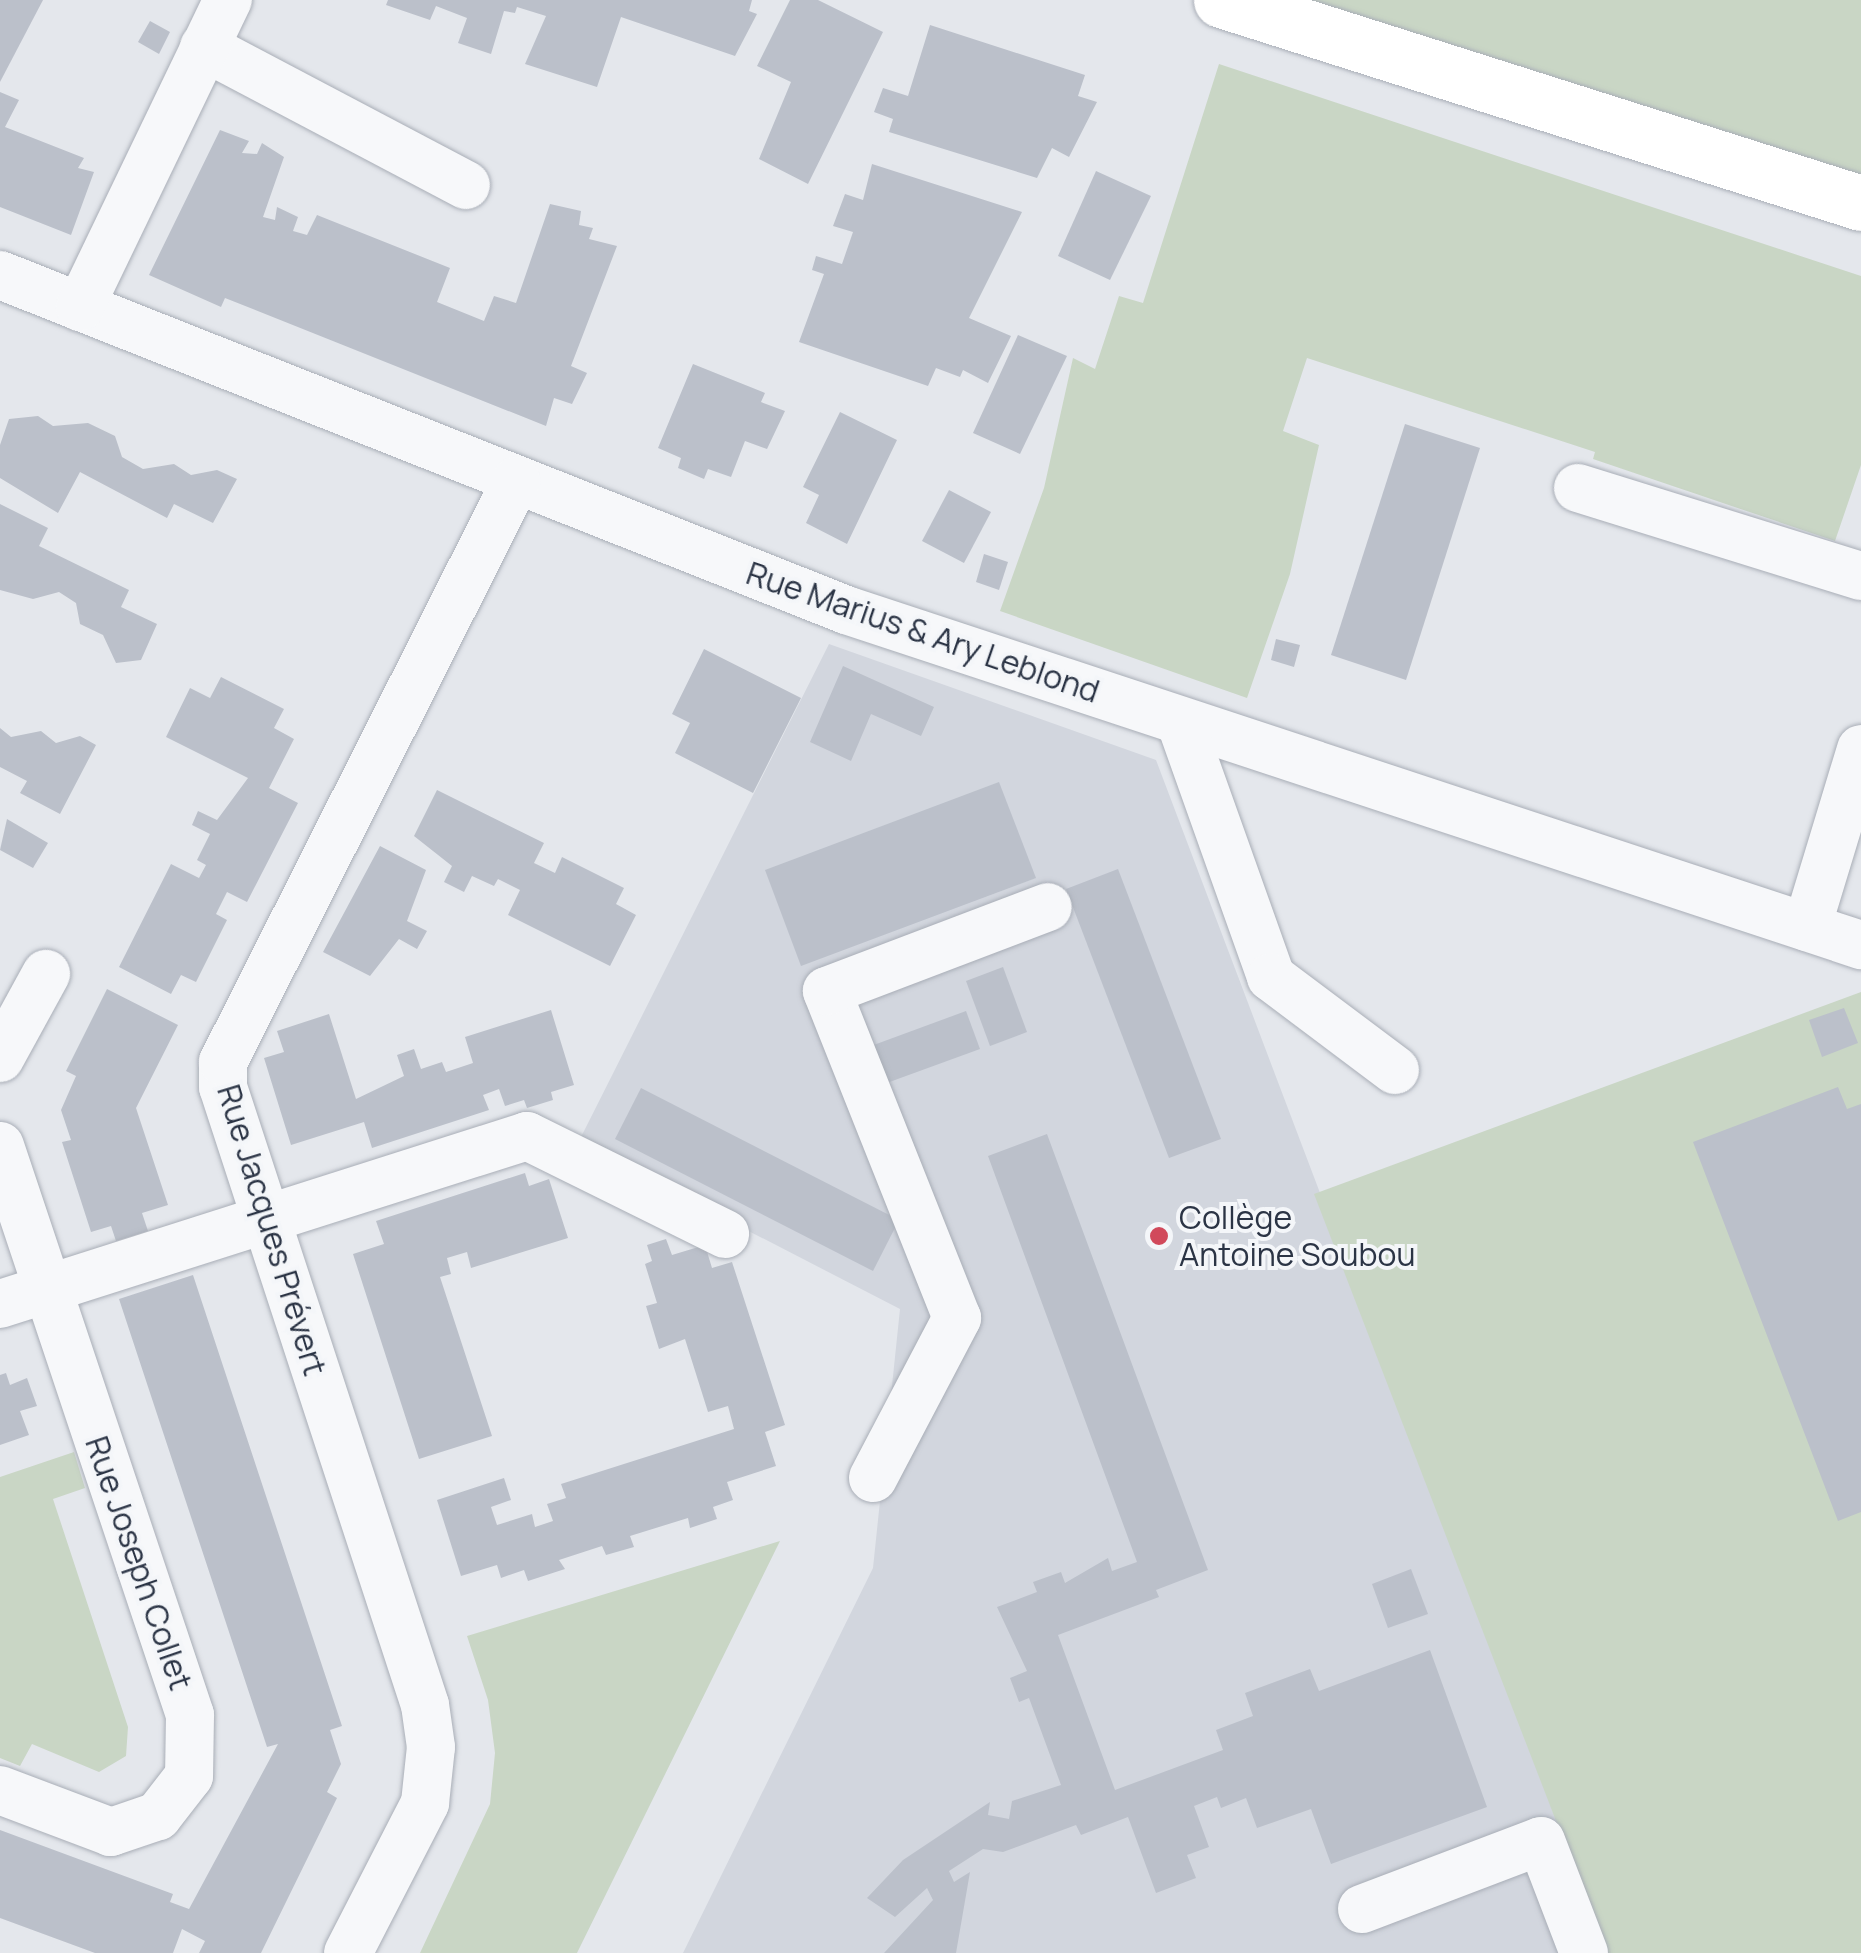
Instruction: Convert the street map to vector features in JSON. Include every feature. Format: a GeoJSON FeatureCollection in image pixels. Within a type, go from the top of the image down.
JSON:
{"type":"FeatureCollection","features":[{"type":"Feature","properties":{"kind":"main road"},"geometry":{"type":"LineString","coordinates":[[1221,0],[1861,203]]}},
{"type":"Feature","properties":{"kind":"street"},"geometry":{"type":"LineString","coordinates":[[80,308],[228,0]]}},
{"type":"Feature","properties":{"kind":"street"},"geometry":{"type":"LineString","coordinates":[[204,47],[466,185]]}},
{"type":"Feature","properties":{"kind":"street","name":"Rue Marius & Ary Leblond"},"geometry":{"type":"LineString","coordinates":[[0,276],[846,610],[1861,945]]}},
{"type":"Feature","properties":{"kind":"street","name":"Rue Jacques Prévert"},"geometry":{"type":"LineString","coordinates":[[348,1953],[426,1803],[431,1747],[425,1706],[223,1087],[222,1062],[516,481]]}},
{"type":"Feature","properties":{"kind":"street"},"geometry":{"type":"LineString","coordinates":[[1578,488],[1861,576]]}},
{"type":"Feature","properties":{"kind":"street"},"geometry":{"type":"LineString","coordinates":[[1180,721],[1271,976],[1395,1070]]}},
{"type":"Feature","properties":{"kind":"street"},"geometry":{"type":"LineString","coordinates":[[1807,927],[1861,749]]}},
{"type":"Feature","properties":{"kind":"street"},"geometry":{"type":"LineString","coordinates":[[873,1478],[957,1318],[827,990],[1048,907]]}},
{"type":"Feature","properties":{"kind":"street"},"geometry":{"type":"LineString","coordinates":[[0,1058],[46,974]]}},
{"type":"Feature","properties":{"kind":"street"},"geometry":{"type":"LineString","coordinates":[[0,1304],[526,1136],[724,1234]]}},
{"type":"Feature","properties":{"kind":"street","name":"Rue Joseph Collet"},"geometry":{"type":"LineString","coordinates":[[0,1146],[45,1290],[190,1714],[188,1776],[158,1816],[111,1832],[0,1790]]}},
{"type":"Feature","properties":{"kind":"street"},"geometry":{"type":"LineString","coordinates":[[1362,1909],[1541,1841],[1584,1953]]}},
{"type":"Feature","properties":{"kind":"shaded area"},"geometry":{"type":"Polygon","coordinates":[[[829,644],[1156,760],[1608,1953],[683,1953],[873,1568],[900,1309],[578,1143],[829,644]]]}},
{"type":"Feature","properties":{"kind":"green space"},"geometry":{"type":"Polygon","coordinates":[[[1221,0],[1861,0],[1861,203],[1221,0]]]}},
{"type":"Feature","properties":{"kind":"green space"},"geometry":{"type":"Polygon","coordinates":[[[1219,64],[1861,276],[1861,465],[1835,541],[1593,459],[1595,452],[1307,358],[1283,431],[1319,445],[1290,574],[1247,698],[1000,611],[1044,488],[1073,358],[1095,369],[1119,296],[1143,303],[1219,64]]]}},
{"type":"Feature","properties":{"kind":"green space"},"geometry":{"type":"Polygon","coordinates":[[[1861,992],[1861,1953],[1607,1953],[1314,1194],[1861,992]]]}},
{"type":"Feature","properties":{"kind":"green space"},"geometry":{"type":"Polygon","coordinates":[[[74,1452],[85,1488],[53,1499],[128,1727],[126,1756],[99,1772],[32,1744],[20,1766],[0,1758],[0,1477],[74,1452]]]}},
{"type":"Feature","properties":{"kind":"green space"},"geometry":{"type":"Polygon","coordinates":[[[780,1541],[577,1953],[420,1953],[490,1804],[495,1753],[488,1700],[467,1636],[780,1541]]]}},
{"type":"Feature","properties":{"kind":"building"},"geometry":{"type":"Polygon","coordinates":[[[0,0],[43,0],[0,82],[0,0]]]}},
{"type":"Feature","properties":{"kind":"building"},"geometry":{"type":"Polygon","coordinates":[[[388,0],[752,0],[749,11],[757,14],[735,56],[621,17],[597,87],[525,64],[546,16],[517,7],[515,13],[504,11],[491,54],[458,43],[467,18],[436,6],[430,20],[386,5],[388,0]]]}},
{"type":"Feature","properties":{"kind":"building"},"geometry":{"type":"Polygon","coordinates":[[[790,0],[818,0],[883,32],[808,184],[759,159],[791,82],[757,66],[790,0]]]}},
{"type":"Feature","properties":{"kind":"building"},"geometry":{"type":"Polygon","coordinates":[[[150,21],[170,32],[159,54],[138,42],[150,21]]]}},
{"type":"Feature","properties":{"kind":"building"},"geometry":{"type":"Polygon","coordinates":[[[930,25],[1085,75],[1078,96],[1097,102],[1069,157],[1052,148],[1037,178],[889,132],[893,119],[874,112],[883,88],[908,96],[930,25]]]}},
{"type":"Feature","properties":{"kind":"building"},"geometry":{"type":"Polygon","coordinates":[[[0,92],[19,100],[5,127],[84,158],[78,168],[94,172],[71,235],[0,207],[0,92]]]}},
{"type":"Feature","properties":{"kind":"building"},"geometry":{"type":"Polygon","coordinates":[[[220,130],[249,141],[242,153],[257,154],[262,143],[284,157],[263,217],[275,220],[277,207],[298,217],[293,231],[307,235],[317,215],[450,268],[437,302],[484,321],[494,296],[516,303],[550,204],[581,211],[579,225],[593,228],[589,239],[617,246],[571,366],[587,373],[572,404],[554,398],[546,426],[225,298],[221,307],[149,275],[220,130]]]}},
{"type":"Feature","properties":{"kind":"building"},"geometry":{"type":"Polygon","coordinates":[[[872,164],[1022,212],[969,318],[1011,336],[988,383],[963,370],[960,377],[936,368],[928,386],[799,342],[824,274],[812,270],[816,256],[842,264],[853,232],[833,226],[845,194],[863,200],[872,164]]]}},
{"type":"Feature","properties":{"kind":"building"},"geometry":{"type":"Polygon","coordinates":[[[1096,171],[1151,196],[1110,280],[1058,256],[1096,171]]]}},
{"type":"Feature","properties":{"kind":"building"},"geometry":{"type":"Polygon","coordinates":[[[1018,335],[1067,356],[1020,454],[973,433],[1018,335]]]}},
{"type":"Feature","properties":{"kind":"building"},"geometry":{"type":"Polygon","coordinates":[[[693,364],[765,393],[761,402],[785,411],[767,449],[745,441],[731,477],[708,469],[704,479],[678,468],[681,458],[658,448],[693,364]]]}},
{"type":"Feature","properties":{"kind":"building"},"geometry":{"type":"Polygon","coordinates":[[[840,412],[897,440],[847,544],[806,523],[819,495],[803,487],[840,412]]]}},
{"type":"Feature","properties":{"kind":"building"},"geometry":{"type":"Polygon","coordinates":[[[38,416],[53,426],[88,423],[115,436],[122,457],[143,469],[174,464],[191,475],[217,470],[237,479],[213,523],[174,504],[167,518],[80,472],[58,513],[0,478],[0,445],[9,419],[38,416]]]}},
{"type":"Feature","properties":{"kind":"building"},"geometry":{"type":"Polygon","coordinates":[[[1405,424],[1480,448],[1406,680],[1331,655],[1405,424]]]}},
{"type":"Feature","properties":{"kind":"building"},"geometry":{"type":"Polygon","coordinates":[[[949,490],[991,512],[964,563],[922,541],[949,490]]]}},
{"type":"Feature","properties":{"kind":"building"},"geometry":{"type":"Polygon","coordinates":[[[0,504],[48,528],[39,546],[129,590],[121,607],[157,624],[141,660],[116,663],[103,635],[80,624],[76,603],[59,592],[33,599],[0,590],[0,504]]]}},
{"type":"Feature","properties":{"kind":"building"},"geometry":{"type":"Polygon","coordinates":[[[984,554],[1008,562],[999,590],[976,582],[984,554]]]}},
{"type":"Feature","properties":{"kind":"building"},"geometry":{"type":"Polygon","coordinates":[[[1276,639],[1300,645],[1294,667],[1271,660],[1276,639]]]}},
{"type":"Feature","properties":{"kind":"building"},"geometry":{"type":"Polygon","coordinates":[[[704,649],[801,698],[753,793],[675,753],[690,723],[672,714],[704,649]]]}},
{"type":"Feature","properties":{"kind":"building"},"geometry":{"type":"Polygon","coordinates":[[[843,666],[934,707],[921,736],[871,714],[851,761],[810,742],[843,666]]]}},
{"type":"Feature","properties":{"kind":"building"},"geometry":{"type":"Polygon","coordinates":[[[221,677],[284,709],[274,728],[294,739],[269,788],[298,803],[247,902],[227,892],[216,914],[227,920],[196,982],[181,975],[171,994],[119,967],[171,864],[199,878],[206,865],[197,860],[210,834],[192,825],[198,811],[217,820],[248,778],[166,737],[190,688],[210,698],[221,677]]]}},
{"type":"Feature","properties":{"kind":"building"},"geometry":{"type":"Polygon","coordinates":[[[0,728],[11,737],[41,731],[56,743],[80,736],[96,745],[60,814],[20,793],[27,781],[0,767],[0,728]]]}},
{"type":"Feature","properties":{"kind":"building"},"geometry":{"type":"Polygon","coordinates":[[[999,782],[1036,878],[801,966],[765,870],[999,782]]]}},
{"type":"Feature","properties":{"kind":"building"},"geometry":{"type":"Polygon","coordinates":[[[437,790],[544,843],[534,863],[555,873],[562,857],[624,888],[616,904],[636,915],[610,966],[508,915],[520,890],[498,879],[494,886],[472,876],[464,892],[444,882],[452,866],[414,836],[437,790]]]}},
{"type":"Feature","properties":{"kind":"building"},"geometry":{"type":"Polygon","coordinates":[[[7,819],[48,843],[33,868],[0,850],[7,819]]]}},
{"type":"Feature","properties":{"kind":"building"},"geometry":{"type":"Polygon","coordinates":[[[380,846],[426,870],[407,921],[427,931],[417,949],[399,939],[370,976],[323,952],[380,846]]]}},
{"type":"Feature","properties":{"kind":"building"},"geometry":{"type":"Polygon","coordinates":[[[1118,869],[1221,1139],[1169,1158],[1066,889],[1118,869]]]}},
{"type":"Feature","properties":{"kind":"building"},"geometry":{"type":"Polygon","coordinates":[[[1003,967],[1027,1032],[990,1046],[966,981],[1003,967]]]}},
{"type":"Feature","properties":{"kind":"building"},"geometry":{"type":"Polygon","coordinates":[[[107,989],[178,1025],[136,1108],[168,1205],[142,1213],[148,1231],[116,1241],[111,1226],[91,1232],[62,1142],[71,1140],[61,1110],[76,1076],[66,1071],[107,989]]]}},
{"type":"Feature","properties":{"kind":"building"},"geometry":{"type":"Polygon","coordinates":[[[1844,1008],[1858,1043],[1822,1057],[1809,1020],[1844,1008]]]}},
{"type":"Feature","properties":{"kind":"building"},"geometry":{"type":"Polygon","coordinates":[[[551,1010],[574,1085],[551,1092],[553,1100],[527,1108],[524,1100],[505,1106],[499,1089],[483,1095],[489,1110],[372,1148],[364,1122],[291,1145],[264,1058],[284,1052],[277,1031],[329,1014],[356,1099],[404,1076],[397,1055],[414,1049],[421,1069],[442,1062],[446,1072],[473,1063],[465,1037],[551,1010]]]}},
{"type":"Feature","properties":{"kind":"building"},"geometry":{"type":"Polygon","coordinates":[[[966,1011],[980,1049],[884,1084],[871,1046],[966,1011]]]}},
{"type":"Feature","properties":{"kind":"building"},"geometry":{"type":"Polygon","coordinates":[[[1838,1087],[1847,1109],[1861,1104],[1861,1512],[1838,1521],[1693,1142],[1838,1087]]]}},
{"type":"Feature","properties":{"kind":"building"},"geometry":{"type":"Polygon","coordinates":[[[641,1088],[899,1220],[873,1271],[615,1139],[641,1088]]]}},
{"type":"Feature","properties":{"kind":"building"},"geometry":{"type":"Polygon","coordinates":[[[1047,1134],[1208,1570],[1156,1590],[1159,1597],[1058,1635],[1115,1790],[1223,1750],[1216,1730],[1253,1716],[1245,1693],[1310,1669],[1319,1691],[1430,1650],[1487,1807],[1331,1864],[1311,1809],[1257,1828],[1246,1798],[1221,1808],[1217,1797],[1194,1806],[1209,1847],[1187,1855],[1196,1878],[1156,1893],[1128,1817],[1081,1835],[1076,1825],[1003,1852],[983,1849],[949,1871],[954,1882],[970,1872],[956,1953],[884,1953],[933,1900],[927,1888],[895,1917],[867,1898],[903,1860],[990,1802],[988,1815],[1009,1819],[1012,1801],[1061,1785],[1029,1698],[1019,1702],[1010,1678],[1027,1671],[997,1607],[1037,1592],[1033,1582],[1061,1572],[1065,1583],[1108,1558],[1112,1571],[1137,1562],[988,1156],[1047,1134]]]}},
{"type":"Feature","properties":{"kind":"building"},"geometry":{"type":"Polygon","coordinates":[[[525,1173],[529,1186],[549,1179],[568,1238],[471,1268],[467,1252],[447,1258],[451,1274],[440,1277],[492,1436],[419,1459],[353,1254],[384,1244],[376,1221],[525,1173]]]}},
{"type":"Feature","properties":{"kind":"building"},"geometry":{"type":"Polygon","coordinates":[[[666,1239],[672,1255],[705,1245],[712,1268],[732,1262],[785,1425],[765,1432],[776,1466],[727,1482],[733,1500],[713,1507],[717,1519],[690,1528],[688,1518],[630,1536],[634,1547],[606,1555],[602,1546],[559,1560],[565,1569],[528,1581],[524,1570],[501,1578],[497,1565],[461,1576],[437,1500],[504,1478],[511,1500],[491,1507],[497,1525],[532,1514],[535,1527],[553,1521],[547,1504],[566,1498],[561,1484],[734,1429],[728,1406],[708,1412],[685,1339],[659,1349],[646,1306],[657,1303],[645,1264],[652,1261],[647,1245],[666,1239]]]}},
{"type":"Feature","properties":{"kind":"building"},"geometry":{"type":"Polygon","coordinates":[[[193,1275],[342,1726],[330,1730],[341,1764],[327,1792],[337,1798],[261,1953],[199,1953],[205,1941],[182,1929],[173,1953],[95,1953],[0,1918],[0,1830],[173,1894],[170,1902],[189,1909],[278,1744],[267,1747],[119,1299],[193,1275]]]}},
{"type":"Feature","properties":{"kind":"building"},"geometry":{"type":"Polygon","coordinates":[[[6,1373],[10,1385],[27,1378],[37,1406],[20,1411],[29,1435],[0,1445],[0,1375],[6,1373]]]}},
{"type":"Feature","properties":{"kind":"building"},"geometry":{"type":"Polygon","coordinates":[[[1411,1569],[1428,1614],[1388,1628],[1372,1584],[1411,1569]]]}},
{"type":"Feature","properties":{"kind":"place","name":"Collège Antoine Soubou"},"geometry":{"type":"Point","coordinates":[1159,1236]}}]}
